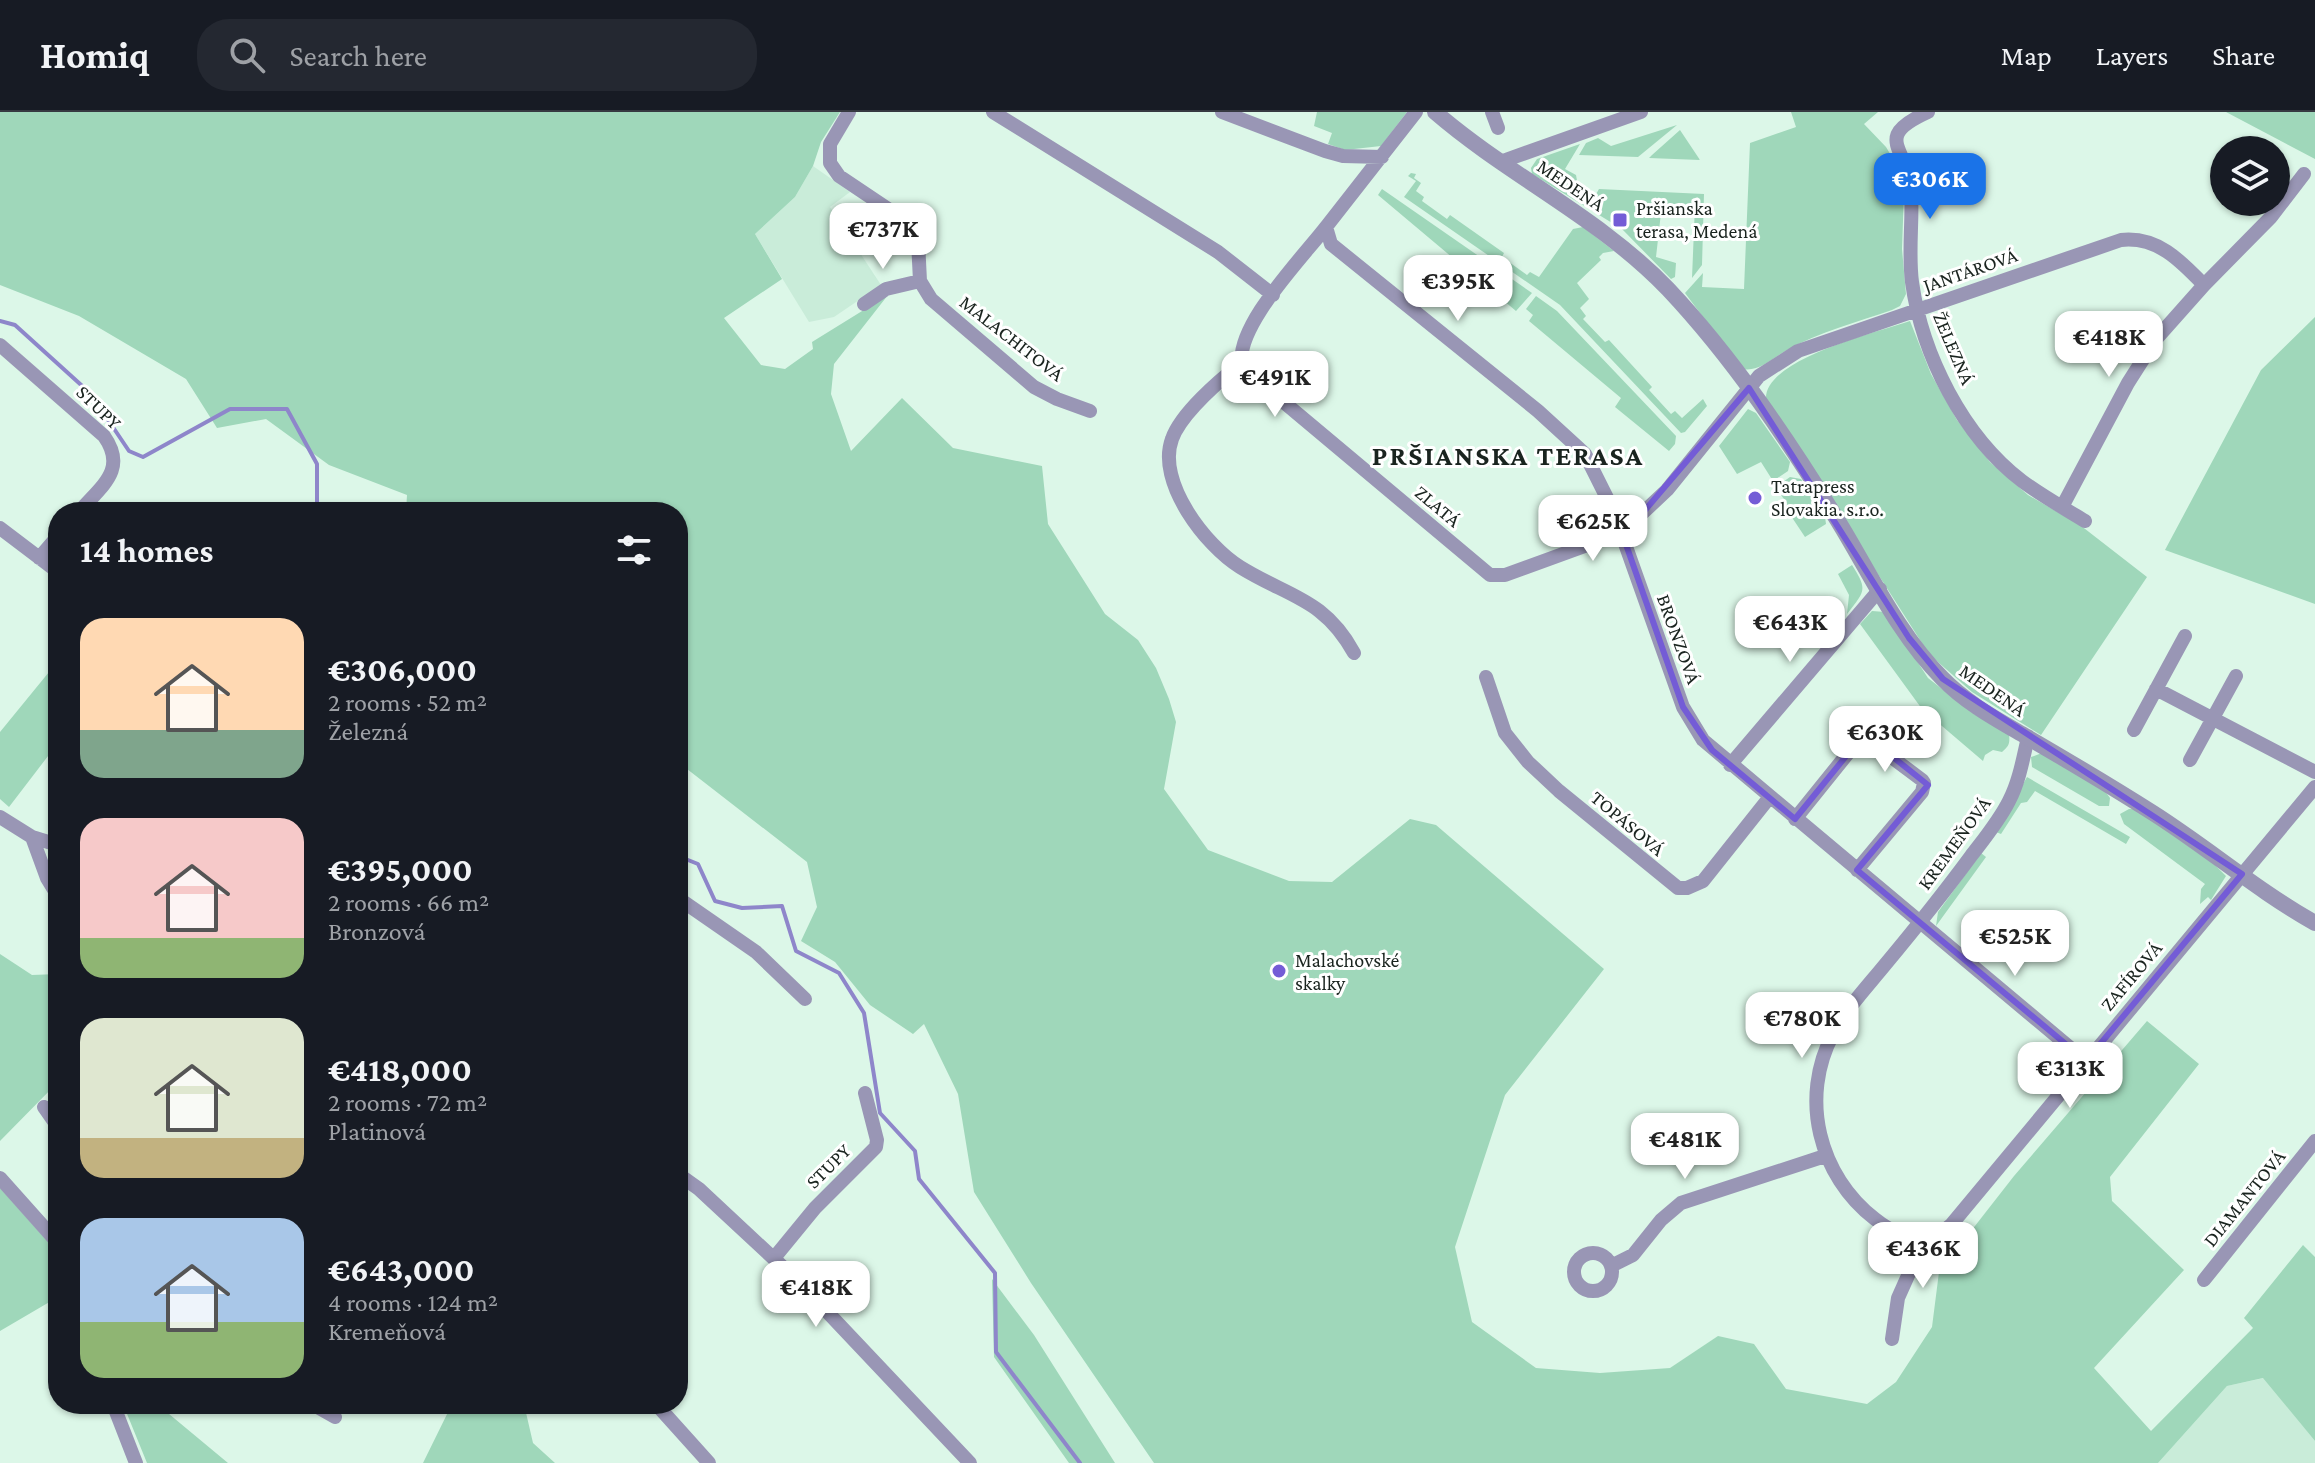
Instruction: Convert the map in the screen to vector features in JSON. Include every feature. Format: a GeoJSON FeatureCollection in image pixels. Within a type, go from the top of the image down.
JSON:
{"type":"FeatureCollection","features":[{"type":"Feature","properties":{"kind":"street"},"geometry":{"type":"LineString","coordinates":[[849,112],[830,144],[830,163],[839,176],[912,225],[918,241],[920,281],[886,289],[864,304]]}},
{"type":"Feature","properties":{"kind":"street"},"geometry":{"type":"LineString","coordinates":[[993,112],[1218,252],[1273,295]]}},
{"type":"Feature","properties":{"kind":"street"},"geometry":{"type":"LineString","coordinates":[[1222,112],[1325,151],[1343,156],[1382,157]]}},
{"type":"Feature","properties":{"kind":"street"},"geometry":{"type":"LineString","coordinates":[[1354,653],[1335,625],[1315,606],[1253,575],[1223,554],[1193,520],[1176,488],[1169,459],[1172,436],[1188,414],[1241,363],[1242,349],[1250,327],[1416,112]]}},
{"type":"Feature","properties":{"kind":"street"},"geometry":{"type":"LineString","coordinates":[[1435,112],[1500,162]]}},
{"type":"Feature","properties":{"kind":"street"},"geometry":{"type":"LineString","coordinates":[[1492,112],[1498,128]]}},
{"type":"Feature","properties":{"kind":"street","name":"MEDENÁ"},"geometry":{"type":"LineString","coordinates":[[1500,162],[1641,112]]}},
{"type":"Feature","properties":{"kind":"street","name":"ŽELEZNÁ"},"geometry":{"type":"LineString","coordinates":[[1928,112],[1903,124],[1896,136],[1911,186],[1911,258],[1916,310],[1944,380],[1969,422],[2001,462],[2021,481],[2085,521]]}},
{"type":"Feature","properties":{"kind":"street","name":"MEDENÁ"},"geometry":{"type":"LineString","coordinates":[[1500,162],[1635,255],[1692,316],[1749,388],[1826,501],[1909,638],[1943,679],[1977,706],[2180,830],[2291,910],[2315,923]]}},
{"type":"Feature","properties":{"kind":"street"},"geometry":{"type":"LineString","coordinates":[[2062,507],[2156,339],[2271,217],[2304,174]]}},
{"type":"Feature","properties":{"kind":"street","name":"BRONZOVÁ"},"geometry":{"type":"LineString","coordinates":[[1326,227],[1331,244],[1538,411],[1585,454],[1623,536],[1683,707],[1703,740],[2086,1061]]}},
{"type":"Feature","properties":{"kind":"street","name":"JANTÁROVÁ"},"geometry":{"type":"LineString","coordinates":[[1749,388],[1759,376],[1798,351],[2106,244],[2146,240],[2160,246],[2204,285]]}},
{"type":"Feature","properties":{"kind":"street","name":"MALACHITOVÁ"},"geometry":{"type":"LineString","coordinates":[[920,281],[931,299],[1034,387],[1090,411]]}},
{"type":"Feature","properties":{"kind":"street","name":"STUPY"},"geometry":{"type":"LineString","coordinates":[[0,345],[104,436],[113,448],[115,461],[112,473],[87,502]]}},
{"type":"Feature","properties":{"kind":"street","name":"ZLATÁ"},"geometry":{"type":"LineString","coordinates":[[1241,363],[1249,373],[1482,569],[1497,576],[1604,539],[1623,536]]}},
{"type":"Feature","properties":{"kind":"street"},"geometry":{"type":"LineString","coordinates":[[1623,536],[1634,521],[1667,490],[1749,388]]}},
{"type":"Feature","properties":{"kind":"street"},"geometry":{"type":"LineString","coordinates":[[0,528],[48,565]]}},
{"type":"Feature","properties":{"kind":"street"},"geometry":{"type":"LineString","coordinates":[[39,558],[48,548]]}},
{"type":"Feature","properties":{"kind":"street"},"geometry":{"type":"LineString","coordinates":[[1730,765],[1880,589]]}},
{"type":"Feature","properties":{"kind":"street"},"geometry":{"type":"LineString","coordinates":[[2134,730],[2185,636]]}},
{"type":"Feature","properties":{"kind":"street"},"geometry":{"type":"LineString","coordinates":[[2190,760],[2236,676]]}},
{"type":"Feature","properties":{"kind":"street","name":"TOPÁSOVÁ"},"geometry":{"type":"LineString","coordinates":[[1486,677],[1505,733],[1528,762],[1678,888],[1687,888],[1703,881],[1769,798]]}},
{"type":"Feature","properties":{"kind":"street"},"geometry":{"type":"LineString","coordinates":[[2156,689],[2315,772]]}},
{"type":"Feature","properties":{"kind":"street","name":"KREMEŇOVÁ"},"geometry":{"type":"LineString","coordinates":[[1825,1156],[1818,1126],[1816,1094],[1827,1047],[1842,1019],[1920,924],[2008,803],[2019,777],[2028,737]]}},
{"type":"Feature","properties":{"kind":"street"},"geometry":{"type":"LineString","coordinates":[[1795,819],[1857,742],[1866,738],[1922,780],[1922,792],[1857,870]]}},
{"type":"Feature","properties":{"kind":"street","name":"ZAFÍROVÁ"},"geometry":{"type":"LineString","coordinates":[[1920,1239],[1933,1237],[1951,1225],[2315,787]]}},
{"type":"Feature","properties":{"kind":"street"},"geometry":{"type":"LineString","coordinates":[[0,817],[32,837],[48,842]]}},
{"type":"Feature","properties":{"kind":"street"},"geometry":{"type":"LineString","coordinates":[[32,837],[48,880]]}},
{"type":"Feature","properties":{"kind":"street"},"geometry":{"type":"LineString","coordinates":[[688,905],[756,952],[805,999]]}},
{"type":"Feature","properties":{"kind":"street","name":"STUPY"},"geometry":{"type":"LineString","coordinates":[[774,1258],[815,1208],[876,1147],[865,1093]]}},
{"type":"Feature","properties":{"kind":"street"},"geometry":{"type":"LineString","coordinates":[[44,1107],[48,1113]]}},
{"type":"Feature","properties":{"kind":"street","name":"DIAMANTOVÁ"},"geometry":{"type":"LineString","coordinates":[[2204,1280],[2315,1141]]}},
{"type":"Feature","properties":{"kind":"street"},"geometry":{"type":"LineString","coordinates":[[1611,1266],[1633,1255],[1661,1220],[1681,1203],[1825,1156],[1838,1180],[1866,1212],[1899,1235],[1920,1239],[1915,1260],[1898,1298],[1892,1339]]}},
{"type":"Feature","properties":{"kind":"street"},"geometry":{"type":"LineString","coordinates":[[0,1178],[48,1232]]}},
{"type":"Feature","properties":{"kind":"street"},"geometry":{"type":"LineString","coordinates":[[688,1181],[774,1258],[970,1463]]}},
{"type":"Feature","properties":{"kind":"street"},"geometry":{"type":"LineString","coordinates":[[117,1414],[136,1463]]}},
{"type":"Feature","properties":{"kind":"street"},"geometry":{"type":"LineString","coordinates":[[330,1414],[335,1417]]}},
{"type":"Feature","properties":{"kind":"street"},"geometry":{"type":"LineString","coordinates":[[665,1414],[709,1463]]}},
{"type":"Feature","properties":{"kind":"highlighted area"},"geometry":{"type":"Polygon","coordinates":[[[1749,388],[1909,638],[1943,679],[2242,874],[2086,1061],[1857,870],[1928,785],[1864,734],[1795,819],[1712,750],[1683,707],[1623,536],[1749,388]]]}},
{"type":"Feature","properties":{"kind":"shaded area"},"geometry":{"type":"Polygon","coordinates":[[[0,112],[840,112],[821,142],[813,166],[795,197],[755,234],[782,279],[724,318],[761,365],[785,369],[813,349],[812,342],[888,295],[834,364],[831,394],[851,451],[902,398],[953,448],[1042,466],[1048,524],[1105,614],[1138,640],[1156,668],[1176,722],[1164,789],[1208,850],[1289,881],[1332,882],[1410,819],[1436,825],[1604,969],[1505,1095],[1455,1247],[1472,1322],[1536,1368],[1600,1373],[1670,1368],[1718,1336],[1754,1344],[1786,1389],[1867,1404],[1896,1382],[1932,1327],[1939,1272],[2014,1176],[2147,1021],[2199,1064],[2110,1177],[2112,1201],[2184,1270],[2094,1368],[2151,1431],[2253,1328],[2244,1318],[2303,1245],[2315,1257],[2315,1441],[2263,1378],[2227,1386],[2158,1463],[1154,1463],[1031,1283],[974,1192],[958,1094],[924,1024],[913,1034],[870,1005],[835,962],[801,941],[817,907],[807,862],[688,770],[688,502],[407,502],[407,495],[329,465],[266,419],[217,428],[186,379],[79,316],[0,285],[0,112]]]}},
{"type":"Feature","properties":{"kind":"shaded area"},"geometry":{"type":"Polygon","coordinates":[[[1317,112],[1407,112],[1381,146],[1345,150],[1328,144],[1332,133],[1314,126],[1317,112]]]}},
{"type":"Feature","properties":{"kind":"shaded area"},"geometry":{"type":"Polygon","coordinates":[[[1791,112],[1878,112],[1864,124],[1886,147],[1899,169],[1904,192],[1902,249],[1906,294],[1900,306],[1892,310],[1812,338],[1760,366],[1742,369],[1685,293],[1703,273],[1702,287],[1744,289],[1750,143],[1796,127],[1791,112]]]}},
{"type":"Feature","properties":{"kind":"shaded area"},"geometry":{"type":"Polygon","coordinates":[[[2226,112],[2315,112],[2315,159],[2290,146],[2290,136],[2271,136],[2226,112]]]}},
{"type":"Feature","properties":{"kind":"shaded area"},"geometry":{"type":"Polygon","coordinates":[[[1677,125],[1638,157],[1579,155],[1586,143],[1598,138],[1611,146],[1677,125]]]}},
{"type":"Feature","properties":{"kind":"shaded area"},"geometry":{"type":"Polygon","coordinates":[[[1680,130],[1700,160],[1649,158],[1652,155],[1680,130]]]}},
{"type":"Feature","properties":{"kind":"shaded area"},"geometry":{"type":"Polygon","coordinates":[[[1580,144],[1565,169],[1576,175],[1578,186],[1595,196],[1599,189],[1704,194],[1702,265],[1692,278],[1695,205],[1662,204],[1656,257],[1676,263],[1675,277],[1671,279],[1622,229],[1532,174],[1531,168],[1537,159],[1580,144]]]}},
{"type":"Feature","properties":{"kind":"shaded area"},"geometry":{"type":"Polygon","coordinates":[[[813,166],[850,192],[830,207],[881,285],[834,317],[809,322],[755,234],[795,197],[813,166]]]}},
{"type":"Feature","properties":{"kind":"shaded area"},"geometry":{"type":"Polygon","coordinates":[[[1416,174],[1414,178],[1421,183],[1416,191],[1424,197],[1422,201],[1447,219],[1450,215],[1504,253],[1502,257],[1527,275],[1530,272],[1539,277],[1573,229],[1583,227],[1614,251],[1603,253],[1599,257],[1601,260],[1577,283],[1589,299],[1580,308],[1586,316],[1583,319],[1605,342],[1609,340],[1652,387],[1649,390],[1671,414],[1675,411],[1682,418],[1703,399],[1707,406],[1685,432],[1681,433],[1560,305],[1404,197],[1416,181],[1408,176],[1416,174]]]}},
{"type":"Feature","properties":{"kind":"shaded area"},"geometry":{"type":"Polygon","coordinates":[[[1382,189],[1532,293],[1516,311],[1378,195],[1382,189]]]}},
{"type":"Feature","properties":{"kind":"shaded area"},"geometry":{"type":"Polygon","coordinates":[[[1536,296],[1557,311],[1676,436],[1675,444],[1669,451],[1615,407],[1621,398],[1529,321],[1533,315],[1526,309],[1536,296]]]}},
{"type":"Feature","properties":{"kind":"shaded area"},"geometry":{"type":"Polygon","coordinates":[[[2315,317],[2315,604],[2165,550],[2261,370],[2315,317]]]}},
{"type":"Feature","properties":{"kind":"shaded area"},"geometry":{"type":"Polygon","coordinates":[[[1910,321],[1931,374],[1957,420],[1990,462],[2028,495],[2080,525],[2147,577],[2041,735],[1972,692],[1929,654],[1766,399],[1770,385],[1783,371],[1802,360],[1825,349],[1910,321]]]}},
{"type":"Feature","properties":{"kind":"shaded area"},"geometry":{"type":"Polygon","coordinates":[[[1748,409],[1756,413],[1790,462],[1788,471],[1773,481],[1761,462],[1737,474],[1719,446],[1748,409]]]}},
{"type":"Feature","properties":{"kind":"shaded area"},"geometry":{"type":"Polygon","coordinates":[[[1790,477],[1801,479],[1825,517],[1826,524],[1805,537],[1776,487],[1790,477]]]}},
{"type":"Feature","properties":{"kind":"shaded area"},"geometry":{"type":"Polygon","coordinates":[[[1852,565],[1862,590],[1847,614],[1849,595],[1838,574],[1852,565]]]}},
{"type":"Feature","properties":{"kind":"shaded area"},"geometry":{"type":"Polygon","coordinates":[[[1872,611],[1885,612],[1928,678],[1974,714],[2009,734],[2008,744],[2002,752],[1993,750],[1985,755],[1983,761],[1922,709],[1860,624],[1872,611]]]}},
{"type":"Feature","properties":{"kind":"shaded area"},"geometry":{"type":"Polygon","coordinates":[[[48,673],[48,756],[9,807],[0,799],[0,732],[48,673]]]}},
{"type":"Feature","properties":{"kind":"shaded area"},"geometry":{"type":"Polygon","coordinates":[[[2042,753],[2105,791],[2110,798],[2109,806],[2099,806],[2032,767],[2031,757],[2042,753]]]}},
{"type":"Feature","properties":{"kind":"shaded area"},"geometry":{"type":"Polygon","coordinates":[[[2027,777],[2130,837],[2126,844],[2035,791],[2027,802],[2021,803],[2001,834],[1996,832],[2027,777]]]}},
{"type":"Feature","properties":{"kind":"shaded area"},"geometry":{"type":"Polygon","coordinates":[[[2135,809],[2213,863],[2226,876],[2211,900],[2208,897],[2200,904],[2201,889],[2205,884],[2124,824],[2120,814],[2135,809]]]}},
{"type":"Feature","properties":{"kind":"shaded area"},"geometry":{"type":"Polygon","coordinates":[[[1981,853],[1986,857],[1936,926],[1938,912],[1981,853]]]}},
{"type":"Feature","properties":{"kind":"shaded area"},"geometry":{"type":"Polygon","coordinates":[[[0,954],[32,975],[48,974],[48,1092],[0,1141],[0,954]]]}},
{"type":"Feature","properties":{"kind":"shaded area"},"geometry":{"type":"Polygon","coordinates":[[[0,1188],[48,1242],[48,1303],[0,1331],[0,1188]]]}},
{"type":"Feature","properties":{"kind":"shaded area"},"geometry":{"type":"Polygon","coordinates":[[[992,1279],[1034,1335],[1115,1463],[1069,1463],[994,1357],[992,1279]]]}},
{"type":"Feature","properties":{"kind":"shaded area"},"geometry":{"type":"Polygon","coordinates":[[[2264,1378],[2315,1441],[2315,1463],[2158,1463],[2227,1386],[2264,1378]]]}},
{"type":"Feature","properties":{"kind":"shaded area"},"geometry":{"type":"Polygon","coordinates":[[[127,1414],[169,1414],[228,1463],[147,1463],[127,1414]]]}},
{"type":"Feature","properties":{"kind":"shaded area"},"geometry":{"type":"Polygon","coordinates":[[[447,1414],[526,1414],[533,1443],[555,1463],[423,1463],[447,1414]]]}},
{"type":"Feature","properties":{"kind":"waterway"},"geometry":{"type":"LineString","coordinates":[[0,321],[15,325],[90,393],[129,451],[143,457],[230,409],[287,409],[317,464],[317,502]]}},
{"type":"Feature","properties":{"kind":"waterway"},"geometry":{"type":"LineString","coordinates":[[688,860],[698,864],[715,901],[742,908],[782,906],[796,951],[839,973],[864,1013],[880,1113],[915,1151],[919,1179],[995,1273],[996,1352],[1080,1463]]}},
{"type":"Feature","properties":{"kind":"place","name":"Pršianska terasa, Medená"},"geometry":{"type":"Point","coordinates":[1620,220]}},
{"type":"Feature","properties":{"kind":"place","name":"Tatrapress Slovakia. s.r.o."},"geometry":{"type":"Point","coordinates":[1755,498]}},
{"type":"Feature","properties":{"kind":"place","name":"Malachovské skalky"},"geometry":{"type":"Point","coordinates":[1279,971]}},
{"type":"Feature","properties":{"kind":"district","name":"PRŠIANSKA TERASA"},"geometry":{"type":"Point","coordinates":[1508,455]}}]}
